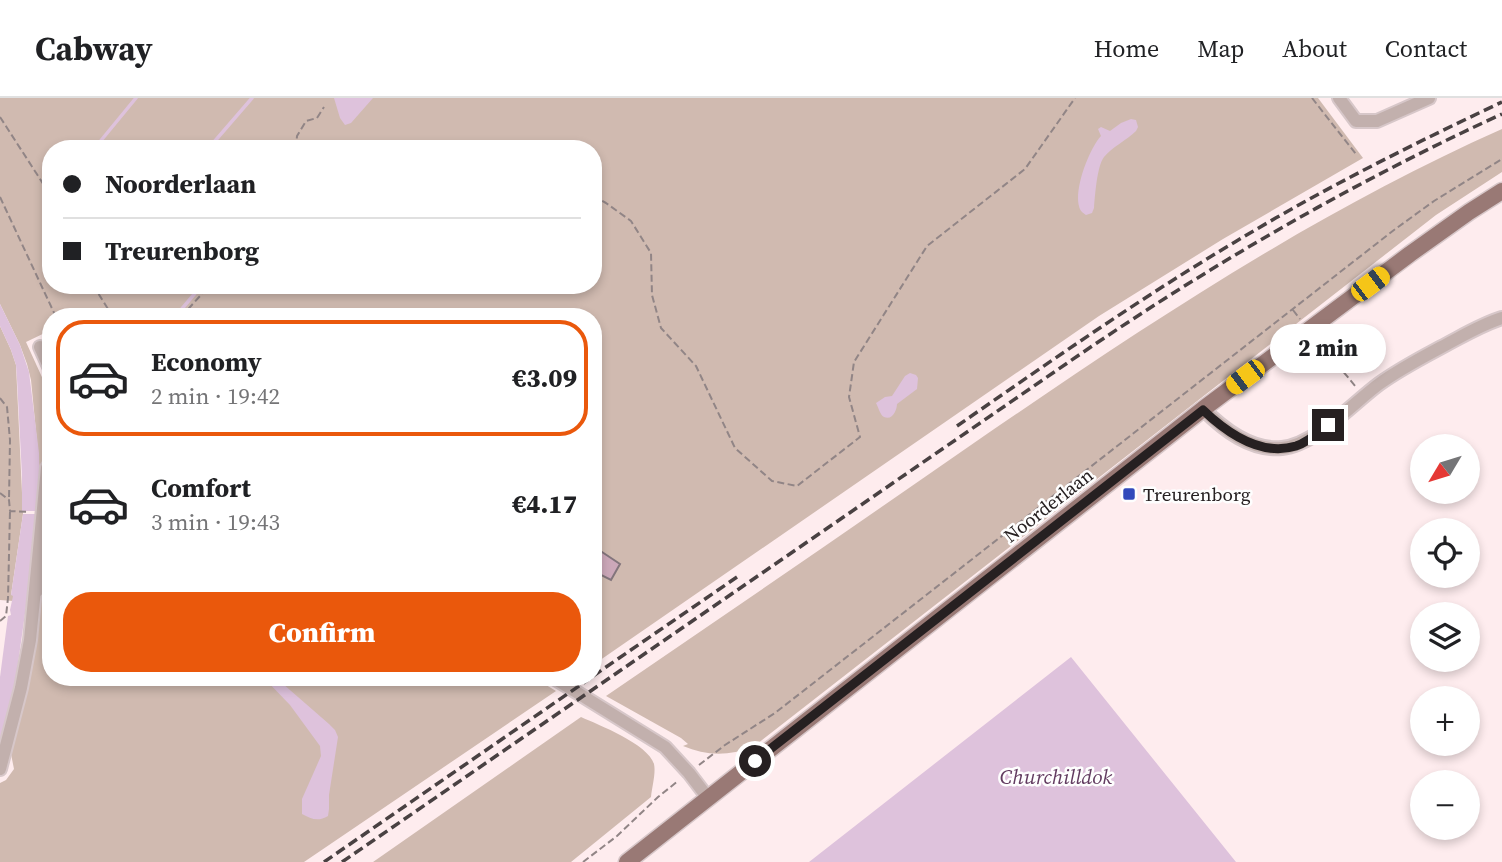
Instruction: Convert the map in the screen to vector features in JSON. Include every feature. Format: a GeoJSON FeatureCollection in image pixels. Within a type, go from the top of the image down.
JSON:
{"type":"FeatureCollection","features":[{"type":"Feature","properties":{"kind":"main road","name":"Noorderlaan"},"geometry":{"type":"LineString","coordinates":[[627,862],[1203,410],[1469,212],[1502,191]]}},
{"type":"Feature","properties":{"kind":"street"},"geometry":{"type":"LineString","coordinates":[[1339,98],[1356,121],[1377,121],[1429,98]]}},
{"type":"Feature","properties":{"kind":"street"},"geometry":{"type":"LineString","coordinates":[[1203,410],[1227,430],[1257,446],[1296,446],[1310,439],[1379,384],[1420,358],[1486,323],[1502,318]]}},
{"type":"Feature","properties":{"kind":"street"},"geometry":{"type":"LineString","coordinates":[[40,347],[42,351]]}},
{"type":"Feature","properties":{"kind":"street"},"geometry":{"type":"LineString","coordinates":[[0,769],[21,688],[30,640],[42,520]]}},
{"type":"Feature","properties":{"kind":"street"},"geometry":{"type":"LineString","coordinates":[[35,593],[42,585]]}},
{"type":"Feature","properties":{"kind":"street"},"geometry":{"type":"LineString","coordinates":[[567,686],[665,747],[708,798]]}},
{"type":"Feature","properties":{"kind":"path"},"geometry":{"type":"LineString","coordinates":[[602,201],[631,221],[651,253],[652,295],[661,328],[696,366],[735,447],[772,481],[797,486],[860,437],[849,397],[853,362],[927,246],[1025,169],[1075,98]]}},
{"type":"Feature","properties":{"kind":"path"},"geometry":{"type":"LineString","coordinates":[[1312,98],[1356,154]]}},
{"type":"Feature","properties":{"kind":"path"},"geometry":{"type":"LineString","coordinates":[[297,140],[306,121],[317,118],[324,107]]}},
{"type":"Feature","properties":{"kind":"path"},"geometry":{"type":"LineString","coordinates":[[0,117],[42,182]]}},
{"type":"Feature","properties":{"kind":"path"},"geometry":{"type":"LineString","coordinates":[[705,760],[775,713],[1394,230],[1434,201],[1502,159]]}},
{"type":"Feature","properties":{"kind":"path"},"geometry":{"type":"LineString","coordinates":[[0,197],[42,287]]}},
{"type":"Feature","properties":{"kind":"path"},"geometry":{"type":"LineString","coordinates":[[189,308],[202,294]]}},
{"type":"Feature","properties":{"kind":"path"},"geometry":{"type":"LineString","coordinates":[[1292,309],[1363,397]]}},
{"type":"Feature","properties":{"kind":"path"},"geometry":{"type":"LineString","coordinates":[[0,398],[7,407],[10,440],[8,598],[6,616],[0,621]]}},
{"type":"Feature","properties":{"kind":"path"},"geometry":{"type":"LineString","coordinates":[[0,493],[9,500]]}},
{"type":"Feature","properties":{"kind":"path"},"geometry":{"type":"LineString","coordinates":[[10,511],[19,512]]}},
{"type":"Feature","properties":{"kind":"path"},"geometry":{"type":"LineString","coordinates":[[583,862],[617,836],[674,784]]}},
{"type":"Feature","properties":{"kind":"shaded area"},"geometry":{"type":"Polygon","coordinates":[[[0,98],[1318,98],[1363,158],[1223,239],[1099,316],[602,659],[602,308],[42,308],[42,334],[26,342],[42,377],[42,576],[39,579],[40,473],[31,380],[20,345],[0,304],[0,98]]]}},
{"type":"Feature","properties":{"kind":"shaded area"},"geometry":{"type":"Polygon","coordinates":[[[1502,129],[1502,172],[1436,215],[753,747],[718,754],[700,752],[683,746],[688,744],[681,738],[606,696],[1035,401],[1164,316],[1363,197],[1502,129]]]}},
{"type":"Feature","properties":{"kind":"shaded area"},"geometry":{"type":"Polygon","coordinates":[[[0,326],[16,365],[23,514],[11,595],[13,601],[0,600],[0,326]]]}},
{"type":"Feature","properties":{"kind":"shaded area"},"geometry":{"type":"Polygon","coordinates":[[[42,595],[42,686],[548,686],[556,691],[304,862],[0,862],[0,783],[6,780],[14,769],[10,749],[42,595]]]}},
{"type":"Feature","properties":{"kind":"shaded area"},"geometry":{"type":"Polygon","coordinates":[[[581,717],[643,749],[654,764],[655,772],[651,797],[571,862],[373,862],[581,717]]]}},
{"type":"Feature","properties":{"kind":"water"},"geometry":{"type":"Polygon","coordinates":[[[334,98],[373,98],[351,123],[345,125],[334,98]]]}},
{"type":"Feature","properties":{"kind":"water"},"geometry":{"type":"Polygon","coordinates":[[[1131,119],[1136,120],[1138,127],[1104,157],[1098,174],[1094,208],[1092,213],[1086,215],[1079,208],[1079,190],[1087,159],[1101,136],[1098,129],[1101,127],[1110,131],[1131,119]]]}},
{"type":"Feature","properties":{"kind":"water"},"geometry":{"type":"Polygon","coordinates":[[[0,304],[20,345],[29,372],[39,453],[40,511],[22,511],[16,365],[0,326],[0,304]]]}},
{"type":"Feature","properties":{"kind":"water"},"geometry":{"type":"Polygon","coordinates":[[[910,373],[918,378],[917,389],[897,404],[892,416],[884,417],[876,403],[892,396],[910,373]]]}},
{"type":"Feature","properties":{"kind":"water"},"geometry":{"type":"Polygon","coordinates":[[[23,514],[39,514],[13,699],[0,740],[0,677],[8,616],[11,615],[11,595],[23,514]]]}},
{"type":"Feature","properties":{"kind":"water","name":"Churchilldok"},"geometry":{"type":"Polygon","coordinates":[[[1071,657],[1236,862],[809,862],[1071,657]]]}},
{"type":"Feature","properties":{"kind":"water"},"geometry":{"type":"Polygon","coordinates":[[[272,686],[285,686],[335,730],[338,737],[328,816],[321,819],[302,814],[302,799],[321,756],[320,746],[290,705],[272,686]]]}},
{"type":"Feature","properties":{"kind":"building"},"geometry":{"type":"Polygon","coordinates":[[[602,552],[620,564],[611,580],[602,576],[602,552]]]}},
{"type":"Feature","properties":{"kind":"waterway"},"geometry":{"type":"LineString","coordinates":[[101,140],[136,98]]}},
{"type":"Feature","properties":{"kind":"waterway"},"geometry":{"type":"LineString","coordinates":[[216,140],[252,98]]}},
{"type":"Feature","properties":{"kind":"waterway"},"geometry":{"type":"LineString","coordinates":[[183,308],[194,294]]}},
{"type":"Feature","properties":{"kind":"railway"},"geometry":{"type":"LineString","coordinates":[[957,426],[1129,309],[1235,242],[1300,204],[1502,102]]}},
{"type":"Feature","properties":{"kind":"railway"},"geometry":{"type":"LineString","coordinates":[[602,683],[1079,355],[1181,288],[1392,167],[1502,114]]}},
{"type":"Feature","properties":{"kind":"railway"},"geometry":{"type":"LineString","coordinates":[[602,670],[737,577]]}},
{"type":"Feature","properties":{"kind":"railway"},"geometry":{"type":"LineString","coordinates":[[324,862],[579,686]]}},
{"type":"Feature","properties":{"kind":"railway"},"geometry":{"type":"LineString","coordinates":[[342,862],[598,686]]}},
{"type":"Feature","properties":{"kind":"place","name":"Treurenborg"},"geometry":{"type":"Point","coordinates":[1129,494]}},
{"type":"Feature","properties":{"kind":"route"},"geometry":{"type":"LineString","coordinates":[[755,761],[1203,410],[1240,438],[1268,448],[1296,446],[1328,425]]}}]}
